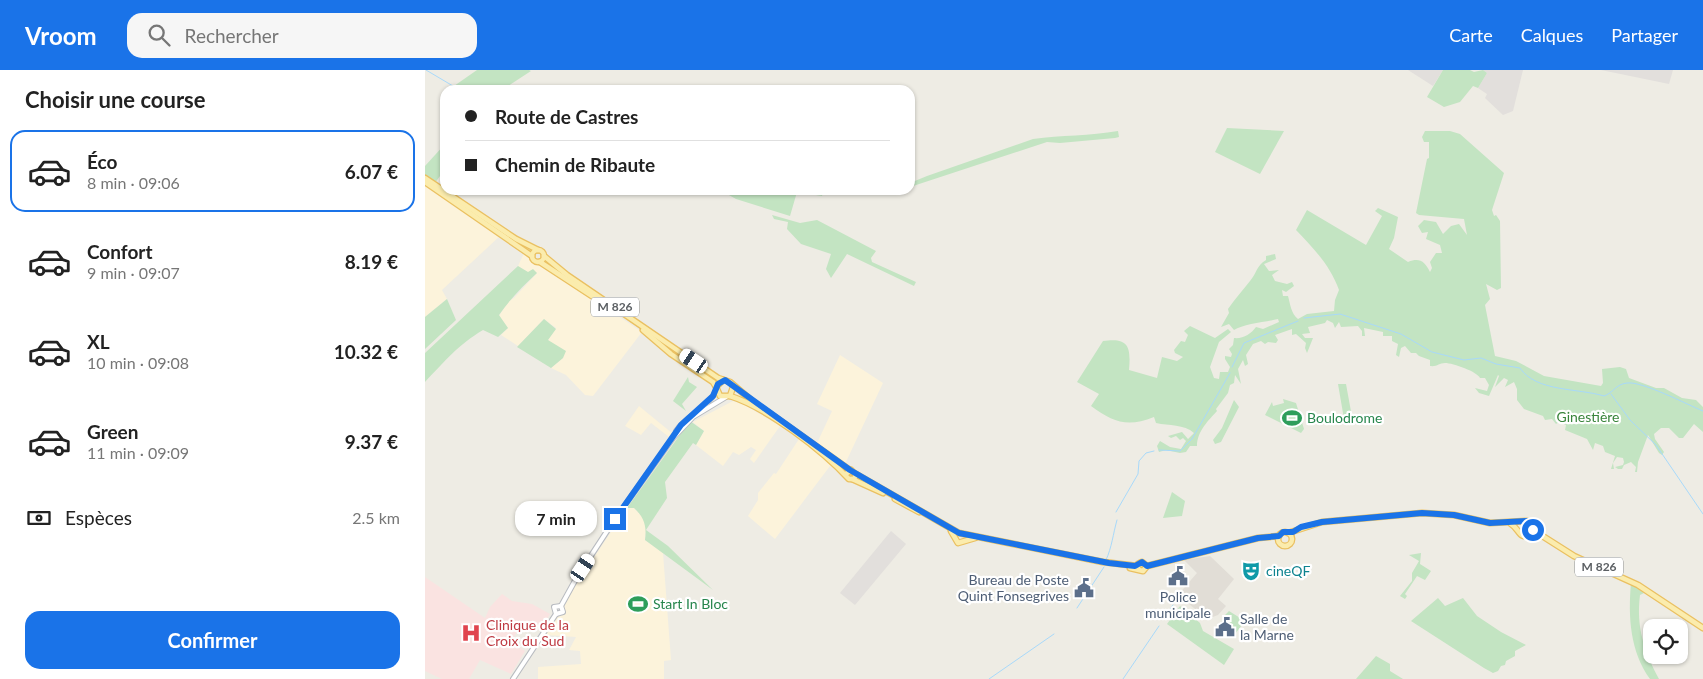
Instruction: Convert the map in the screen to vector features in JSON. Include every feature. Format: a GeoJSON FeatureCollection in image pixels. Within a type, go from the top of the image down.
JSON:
{"type":"FeatureCollection","features":[{"type":"Feature","properties":{"kind":"main road"},"geometry":{"type":"LineString","coordinates":[[425,180],[440,190]]}},
{"type":"Feature","properties":{"kind":"main road"},"geometry":{"type":"LineString","coordinates":[[425,180],[440,191]]}},
{"type":"Feature","properties":{"kind":"main road"},"geometry":{"type":"LineString","coordinates":[[446,195],[531,256],[534,261],[540,262],[544,256],[542,252],[516,240],[448,195]]}},
{"type":"Feature","properties":{"kind":"main road"},"geometry":{"type":"LineString","coordinates":[[531,256],[538,250]]}},
{"type":"Feature","properties":{"kind":"main road","name":"M 826"},"geometry":{"type":"LineString","coordinates":[[544,256],[567,275],[723,380]]}},
{"type":"Feature","properties":{"kind":"main road","name":"M 826"},"geometry":{"type":"LineString","coordinates":[[540,262],[645,331],[668,352],[710,380],[716,389]]}},
{"type":"Feature","properties":{"kind":"main road"},"geometry":{"type":"LineString","coordinates":[[513,679],[556,614],[563,612],[561,606],[577,577],[683,422],[702,408],[723,380],[729,381],[733,386],[848,472]]}},
{"type":"Feature","properties":{"kind":"main road"},"geometry":{"type":"LineString","coordinates":[[673,438],[693,417],[728,397],[733,386]]}},
{"type":"Feature","properties":{"kind":"main road"},"geometry":{"type":"LineString","coordinates":[[716,389],[720,396],[728,397],[772,418],[848,472],[856,474],[961,534],[1138,568],[1144,571],[1147,566],[1263,537],[1279,536],[1283,532],[1290,535],[1288,545],[1263,537]]}},
{"type":"Feature","properties":{"kind":"main road"},"geometry":{"type":"LineString","coordinates":[[848,472],[848,478],[875,488],[950,530],[958,543],[976,537]]}},
{"type":"Feature","properties":{"kind":"main road"},"geometry":{"type":"LineString","coordinates":[[852,480],[856,474]]}},
{"type":"Feature","properties":{"kind":"main road","name":"M 826"},"geometry":{"type":"LineString","coordinates":[[1290,535],[1304,526],[1349,519],[1431,513],[1454,515],[1490,523],[1528,522],[1532,532],[1574,556],[1638,585],[1703,628]]}},
{"type":"Feature","properties":{"kind":"main road","name":"M 826"},"geometry":{"type":"LineString","coordinates":[[1509,523],[1523,537],[1532,532]]}},
{"type":"Feature","properties":{"kind":"main road"},"geometry":{"type":"LineString","coordinates":[[1517,529],[1519,523]]}},
{"type":"Feature","properties":{"kind":"main road"},"geometry":{"type":"LineString","coordinates":[[955,538],[961,534]]}},
{"type":"Feature","properties":{"kind":"main road"},"geometry":{"type":"LineString","coordinates":[[961,534],[965,541]]}},
{"type":"Feature","properties":{"kind":"main road"},"geometry":{"type":"LineString","coordinates":[[1279,536],[1279,542]]}},
{"type":"Feature","properties":{"kind":"main road"},"geometry":{"type":"LineString","coordinates":[[1138,568],[1142,562],[1147,566]]}},
{"type":"Feature","properties":{"kind":"main road"},"geometry":{"type":"LineString","coordinates":[[556,614],[554,607],[561,606]]}},
{"type":"Feature","properties":{"kind":"shaded area"},"geometry":{"type":"Polygon","coordinates":[[[1408,70],[1443,70],[1433,86],[1408,70]]]}},
{"type":"Feature","properties":{"kind":"shaded area"},"geometry":{"type":"Polygon","coordinates":[[[1483,70],[1523,70],[1513,111],[1503,115],[1485,98],[1487,94],[1478,88],[1487,73],[1483,70]]]}},
{"type":"Feature","properties":{"kind":"shaded area"},"geometry":{"type":"Polygon","coordinates":[[[1601,70],[1673,70],[1669,84],[1601,70]]]}},
{"type":"Feature","properties":{"kind":"shaded area"},"geometry":{"type":"Polygon","coordinates":[[[425,185],[500,236],[442,290],[447,299],[425,317],[425,185]]]}},
{"type":"Feature","properties":{"kind":"shaded area"},"geometry":{"type":"Polygon","coordinates":[[[524,253],[642,332],[593,396],[585,395],[566,375],[551,368],[563,358],[548,340],[556,328],[544,319],[518,346],[501,335],[508,328],[499,316],[508,302],[537,273],[529,273],[518,266],[524,253]]]}},
{"type":"Feature","properties":{"kind":"shaded area"},"geometry":{"type":"Polygon","coordinates":[[[840,355],[883,383],[845,464],[830,466],[775,539],[748,516],[758,500],[758,493],[774,473],[776,474],[799,439],[814,448],[818,441],[832,411],[817,404],[840,355]]]}},
{"type":"Feature","properties":{"kind":"shaded area"},"geometry":{"type":"Polygon","coordinates":[[[733,401],[745,405],[780,426],[754,463],[750,459],[756,450],[751,447],[739,455],[733,452],[723,466],[696,445],[704,431],[693,422],[733,401]]]}},
{"type":"Feature","properties":{"kind":"shaded area"},"geometry":{"type":"Polygon","coordinates":[[[639,406],[672,433],[669,437],[651,423],[641,435],[625,426],[639,406]]]}},
{"type":"Feature","properties":{"kind":"shaded area"},"geometry":{"type":"Polygon","coordinates":[[[627,508],[634,508],[644,519],[645,540],[663,553],[671,660],[664,661],[664,679],[538,679],[538,667],[581,664],[580,651],[569,650],[576,637],[546,635],[578,581],[627,508]]]}},
{"type":"Feature","properties":{"kind":"shaded area"},"geometry":{"type":"Polygon","coordinates":[[[891,531],[906,544],[855,605],[840,593],[891,531]]]}},
{"type":"Feature","properties":{"kind":"shaded area"},"geometry":{"type":"Polygon","coordinates":[[[1210,556],[1234,579],[1218,599],[1226,606],[1218,615],[1210,618],[1205,617],[1178,595],[1197,573],[1184,560],[1210,556]]]}},
{"type":"Feature","properties":{"kind":"shaded area","name":"Clinique de la Croix du Sud"},"geometry":{"type":"Polygon","coordinates":[[[425,577],[485,618],[490,607],[502,594],[512,601],[532,604],[550,614],[544,624],[524,623],[520,627],[511,642],[525,651],[511,674],[480,660],[469,679],[442,679],[425,671],[425,577]]]}},
{"type":"Feature","properties":{"kind":"green space"},"geometry":{"type":"Polygon","coordinates":[[[477,70],[531,71],[510,85],[455,85],[477,70]]]}},
{"type":"Feature","properties":{"kind":"green space"},"geometry":{"type":"Polygon","coordinates":[[[1443,70],[1470,70],[1474,72],[1483,70],[1487,73],[1478,88],[1473,86],[1460,102],[1444,107],[1427,97],[1443,70]]]}},
{"type":"Feature","properties":{"kind":"green space"},"geometry":{"type":"Polygon","coordinates":[[[1227,128],[1284,131],[1260,174],[1215,152],[1227,128]]]}},
{"type":"Feature","properties":{"kind":"green space"},"geometry":{"type":"Polygon","coordinates":[[[1118,131],[1119,137],[1060,143],[1047,142],[915,185],[915,181],[927,176],[1033,139],[1118,131]]]}},
{"type":"Feature","properties":{"kind":"green space","name":"Ginestière"},"geometry":{"type":"Polygon","coordinates":[[[1425,131],[1450,131],[1460,134],[1504,173],[1492,210],[1494,216],[1496,215],[1500,221],[1501,288],[1497,290],[1486,284],[1490,299],[1485,305],[1495,356],[1516,361],[1544,376],[1601,386],[1603,383],[1602,369],[1620,367],[1626,369],[1629,378],[1656,388],[1664,388],[1682,398],[1696,400],[1703,407],[1703,432],[1694,424],[1683,438],[1679,438],[1669,428],[1661,428],[1654,434],[1655,439],[1664,452],[1662,455],[1648,435],[1638,462],[1637,472],[1635,472],[1636,467],[1631,462],[1624,465],[1622,469],[1615,467],[1623,465],[1624,462],[1623,458],[1617,457],[1613,463],[1614,469],[1611,469],[1615,456],[1605,452],[1603,446],[1595,443],[1593,450],[1587,439],[1565,430],[1566,425],[1559,422],[1556,424],[1552,419],[1545,420],[1543,416],[1524,409],[1517,400],[1517,389],[1514,382],[1505,387],[1508,380],[1504,378],[1495,387],[1498,375],[1489,396],[1479,393],[1475,388],[1487,391],[1489,385],[1485,378],[1480,378],[1470,371],[1449,363],[1430,366],[1430,360],[1416,353],[1411,353],[1405,346],[1401,348],[1399,357],[1396,355],[1398,344],[1392,341],[1392,336],[1383,336],[1383,332],[1364,328],[1365,336],[1362,336],[1362,331],[1358,326],[1341,327],[1339,322],[1335,328],[1333,323],[1327,320],[1325,323],[1308,327],[1310,333],[1302,334],[1305,338],[1313,338],[1307,353],[1306,343],[1296,334],[1292,335],[1292,329],[1275,335],[1278,340],[1276,343],[1268,342],[1265,344],[1261,341],[1253,344],[1246,355],[1248,364],[1245,366],[1243,360],[1238,369],[1241,384],[1235,375],[1234,383],[1230,385],[1228,393],[1201,431],[1197,446],[1190,446],[1186,452],[1180,453],[1166,450],[1159,452],[1157,446],[1160,441],[1170,447],[1181,449],[1186,441],[1183,438],[1180,440],[1176,436],[1171,438],[1168,436],[1182,432],[1188,439],[1194,433],[1190,430],[1156,423],[1154,417],[1136,422],[1121,422],[1106,416],[1091,406],[1099,394],[1077,382],[1103,341],[1123,342],[1129,350],[1129,370],[1157,378],[1162,357],[1177,361],[1183,357],[1175,353],[1174,350],[1181,341],[1185,342],[1188,335],[1184,331],[1190,326],[1215,338],[1228,329],[1231,332],[1219,342],[1210,367],[1214,378],[1219,379],[1220,372],[1228,372],[1230,367],[1225,356],[1231,357],[1232,354],[1229,349],[1233,345],[1234,338],[1246,336],[1256,327],[1263,329],[1279,322],[1278,319],[1234,330],[1229,324],[1221,327],[1229,313],[1228,309],[1260,265],[1266,260],[1266,256],[1275,254],[1276,259],[1264,264],[1269,271],[1279,270],[1272,275],[1275,281],[1287,284],[1292,282],[1294,286],[1286,292],[1282,290],[1283,296],[1288,296],[1292,311],[1298,319],[1307,314],[1334,311],[1335,300],[1339,290],[1335,281],[1321,258],[1296,230],[1307,210],[1366,245],[1382,216],[1375,211],[1378,208],[1398,217],[1394,238],[1389,249],[1408,262],[1422,261],[1430,272],[1432,268],[1430,262],[1436,253],[1442,253],[1440,245],[1426,239],[1428,232],[1422,233],[1418,226],[1424,220],[1436,222],[1443,234],[1451,226],[1459,224],[1467,235],[1464,219],[1419,215],[1416,213],[1427,159],[1429,158],[1429,142],[1424,142],[1422,137],[1425,131]]]}},
{"type":"Feature","properties":{"kind":"green space"},"geometry":{"type":"Polygon","coordinates":[[[440,150],[440,176],[435,183],[425,176],[425,166],[440,150]]]}},
{"type":"Feature","properties":{"kind":"green space"},"geometry":{"type":"Polygon","coordinates":[[[729,195],[796,195],[790,216],[729,195]]]}},
{"type":"Feature","properties":{"kind":"green space"},"geometry":{"type":"Polygon","coordinates":[[[772,215],[800,223],[817,220],[876,251],[871,258],[872,262],[916,282],[914,286],[847,254],[831,278],[826,269],[831,254],[801,244],[787,229],[788,222],[774,219],[772,215]]]}},
{"type":"Feature","properties":{"kind":"green space"},"geometry":{"type":"Polygon","coordinates":[[[518,266],[528,272],[533,269],[537,273],[499,315],[508,328],[498,337],[483,330],[452,354],[425,382],[425,353],[518,266]]]}},
{"type":"Feature","properties":{"kind":"green space"},"geometry":{"type":"Polygon","coordinates":[[[447,299],[456,320],[425,349],[425,317],[447,299]]]}},
{"type":"Feature","properties":{"kind":"green space"},"geometry":{"type":"Polygon","coordinates":[[[544,319],[556,329],[548,340],[566,351],[563,358],[551,368],[517,347],[544,319]]]}},
{"type":"Feature","properties":{"kind":"green space"},"geometry":{"type":"Polygon","coordinates":[[[688,377],[689,382],[697,387],[682,404],[686,411],[673,401],[688,377]]]}},
{"type":"Feature","properties":{"kind":"green space"},"geometry":{"type":"Polygon","coordinates":[[[1338,384],[1346,384],[1352,417],[1344,419],[1338,384]]]}},
{"type":"Feature","properties":{"kind":"green space"},"geometry":{"type":"Polygon","coordinates":[[[1283,399],[1296,403],[1304,429],[1301,433],[1265,415],[1272,402],[1273,406],[1284,403],[1283,399]]]}},
{"type":"Feature","properties":{"kind":"green space"},"geometry":{"type":"Polygon","coordinates":[[[1234,400],[1239,407],[1221,442],[1215,444],[1213,440],[1222,428],[1234,400]]]}},
{"type":"Feature","properties":{"kind":"green space"},"geometry":{"type":"Polygon","coordinates":[[[690,421],[704,431],[696,445],[693,443],[665,482],[667,498],[646,530],[642,518],[634,508],[627,508],[690,421]]]}},
{"type":"Feature","properties":{"kind":"green space"},"geometry":{"type":"Polygon","coordinates":[[[1172,492],[1185,501],[1182,516],[1163,518],[1172,492]]]}},
{"type":"Feature","properties":{"kind":"green space"},"geometry":{"type":"Polygon","coordinates":[[[646,530],[668,546],[713,590],[645,540],[646,530]]]}},
{"type":"Feature","properties":{"kind":"green space"},"geometry":{"type":"Polygon","coordinates":[[[1421,553],[1420,564],[1431,571],[1425,580],[1417,576],[1405,594],[1407,596],[1405,599],[1400,596],[1412,581],[1412,573],[1419,561],[1409,555],[1421,553]]]}},
{"type":"Feature","properties":{"kind":"green space"},"geometry":{"type":"Polygon","coordinates":[[[1631,583],[1644,593],[1640,595],[1639,607],[1643,642],[1643,664],[1652,664],[1659,679],[1650,679],[1638,657],[1630,621],[1631,583]]]}},
{"type":"Feature","properties":{"kind":"green space"},"geometry":{"type":"Polygon","coordinates":[[[1438,598],[1445,606],[1463,598],[1477,616],[1501,632],[1526,645],[1515,651],[1515,656],[1506,661],[1505,665],[1493,673],[1411,621],[1438,598]]]}},
{"type":"Feature","properties":{"kind":"green space"},"geometry":{"type":"Polygon","coordinates":[[[1180,606],[1200,623],[1203,631],[1234,649],[1224,665],[1167,624],[1180,606]]]}},
{"type":"Feature","properties":{"kind":"green space"},"geometry":{"type":"Polygon","coordinates":[[[1229,611],[1245,621],[1232,638],[1229,635],[1233,628],[1222,618],[1229,611]]]}},
{"type":"Feature","properties":{"kind":"green space"},"geometry":{"type":"Polygon","coordinates":[[[1376,656],[1390,664],[1390,671],[1403,679],[1356,679],[1376,656]]]}},
{"type":"Feature","properties":{"kind":"waterway"},"geometry":{"type":"LineString","coordinates":[[426,70],[451,85]]}},
{"type":"Feature","properties":{"kind":"waterway"},"geometry":{"type":"LineString","coordinates":[[1304,318],[1340,314],[1401,334],[1432,352],[1464,360],[1481,358],[1496,364],[1520,368],[1527,376],[1536,381],[1558,388],[1604,396],[1620,385],[1634,383],[1653,389],[1703,411]]}},
{"type":"Feature","properties":{"kind":"waterway"},"geometry":{"type":"LineString","coordinates":[[1232,367],[1244,343],[1298,321]]}},
{"type":"Feature","properties":{"kind":"waterway"},"geometry":{"type":"LineString","coordinates":[[1159,450],[1180,451],[1192,439],[1230,373]]}},
{"type":"Feature","properties":{"kind":"waterway"},"geometry":{"type":"LineString","coordinates":[[1611,394],[1630,420],[1656,445],[1703,514]]}},
{"type":"Feature","properties":{"kind":"waterway"},"geometry":{"type":"LineString","coordinates":[[1116,512],[1138,474],[1139,461],[1146,453],[1154,451]]}},
{"type":"Feature","properties":{"kind":"waterway"},"geometry":{"type":"LineString","coordinates":[[1106,560],[1117,520]]}},
{"type":"Feature","properties":{"kind":"waterway"},"geometry":{"type":"LineString","coordinates":[[1077,608],[1104,567]]}},
{"type":"Feature","properties":{"kind":"waterway"},"geometry":{"type":"LineString","coordinates":[[1167,614],[1173,605]]}},
{"type":"Feature","properties":{"kind":"waterway"},"geometry":{"type":"LineString","coordinates":[[1123,679],[1159,626]]}},
{"type":"Feature","properties":{"kind":"waterway"},"geometry":{"type":"LineString","coordinates":[[989,679],[1054,634]]}},
{"type":"Feature","properties":{"kind":"place","name":"Boulodrome"},"geometry":{"type":"Point","coordinates":[1292,418]}},
{"type":"Feature","properties":{"kind":"place","name":"cineQF"},"geometry":{"type":"Point","coordinates":[1251,571]}},
{"type":"Feature","properties":{"kind":"place","name":"Police municipale"},"geometry":{"type":"Point","coordinates":[1178,576]}},
{"type":"Feature","properties":{"kind":"place","name":"Bureau de Poste Quint Fonsegrives"},"geometry":{"type":"Point","coordinates":[1084,588]}},
{"type":"Feature","properties":{"kind":"place","name":"Start In Bloc"},"geometry":{"type":"Point","coordinates":[638,604]}},
{"type":"Feature","properties":{"kind":"place","name":"Salle de la Marne"},"geometry":{"type":"Point","coordinates":[1225,627]}},
{"type":"Feature","properties":{"kind":"place","name":"Clinique de la Croix du Sud"},"geometry":{"type":"Point","coordinates":[471,633]}},
{"type":"Feature","properties":{"kind":"route"},"geometry":{"type":"LineString","coordinates":[[615,519],[681,425],[689,416],[702,408],[713,396],[718,384],[725,380],[815,443],[835,460],[853,470],[856,474],[912,504],[959,533],[1081,558],[1135,566],[1142,562],[1147,566],[1258,538],[1279,536],[1283,532],[1293,532],[1301,527],[1322,522],[1410,514],[1448,514],[1498,524],[1527,521],[1531,524],[1533,530]]}}]}
